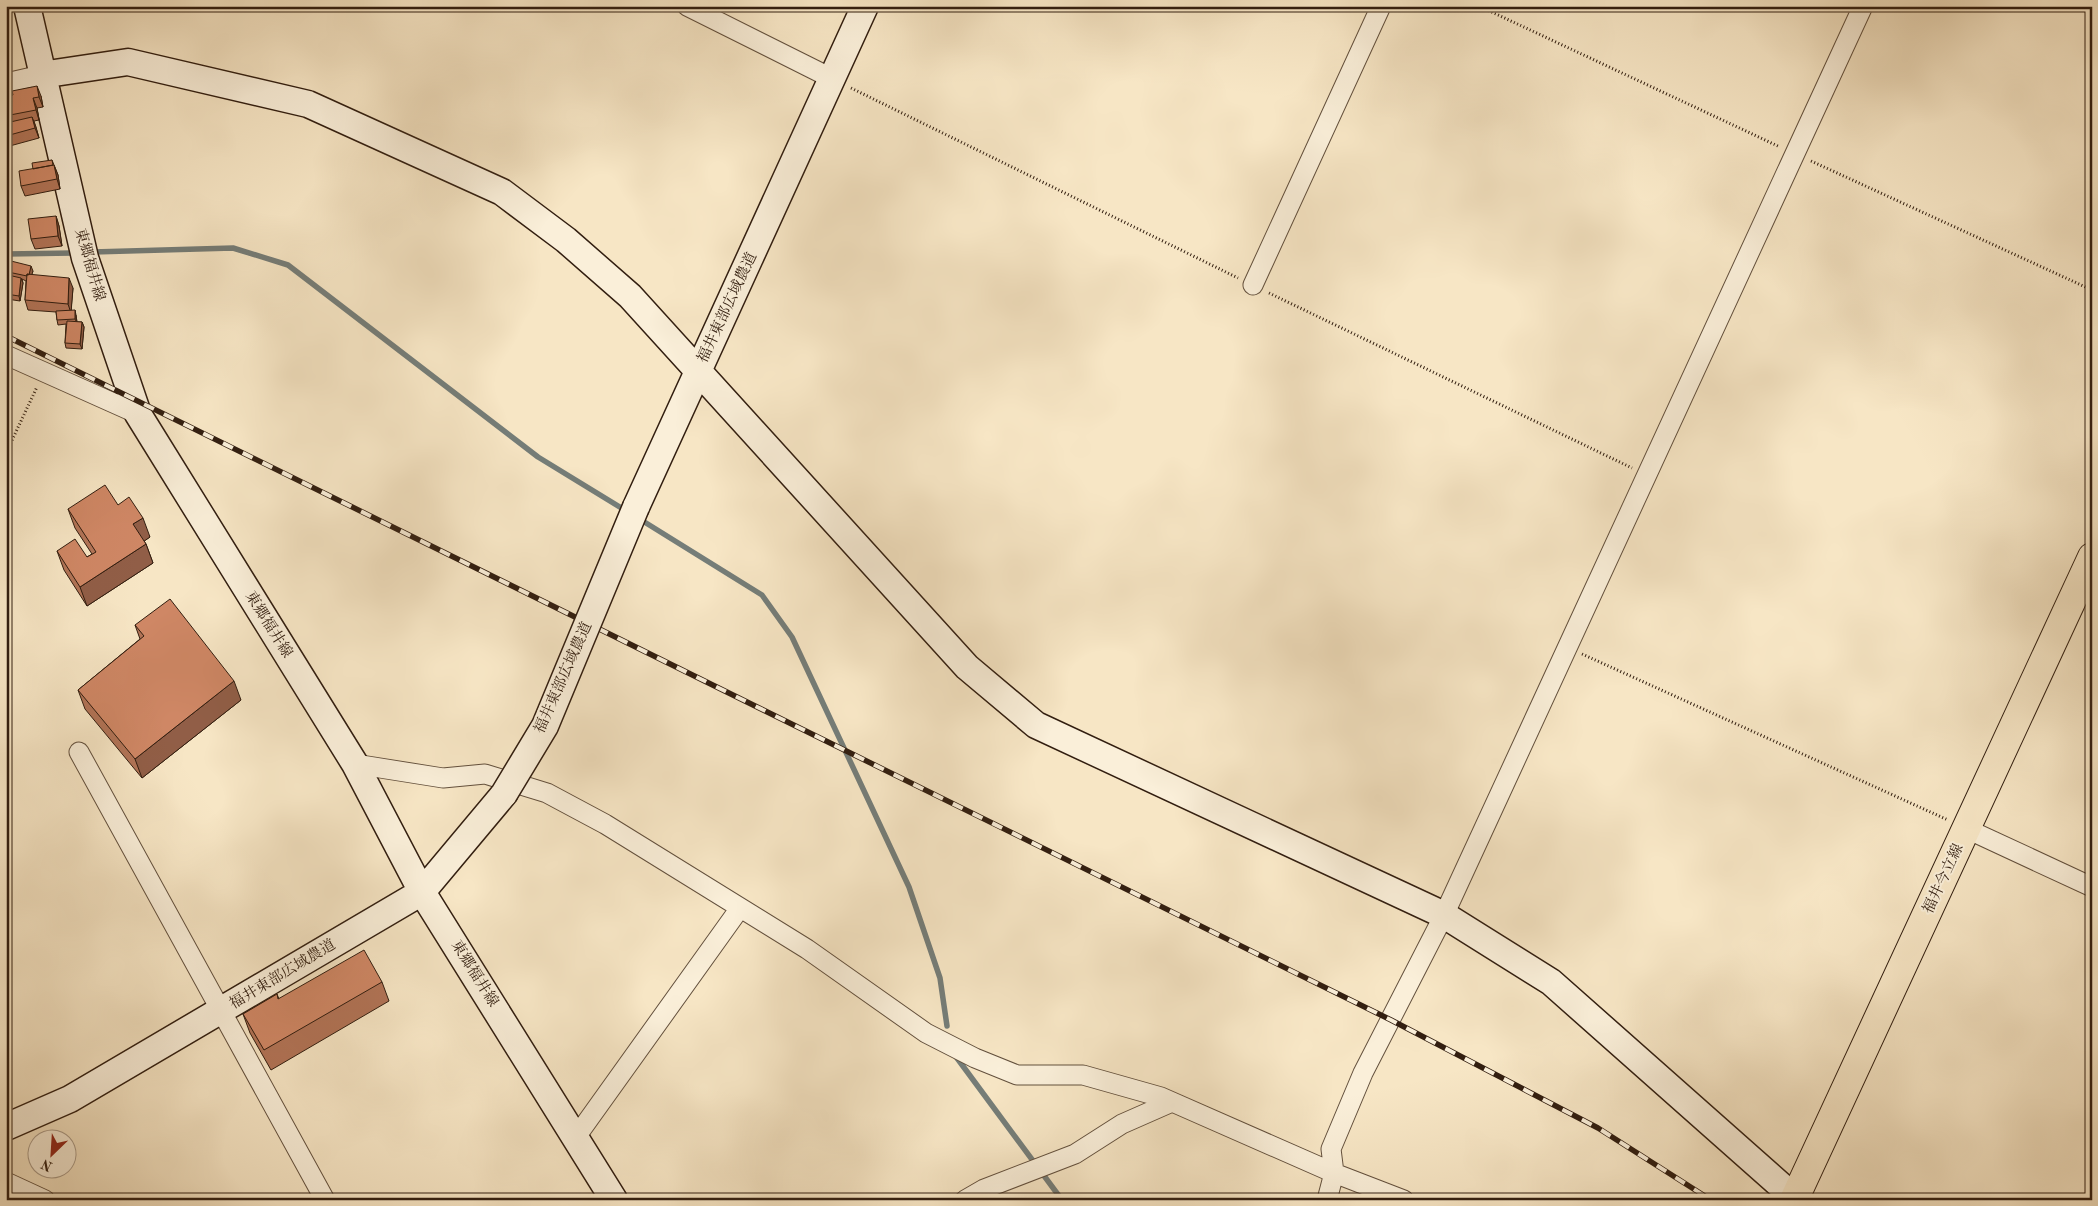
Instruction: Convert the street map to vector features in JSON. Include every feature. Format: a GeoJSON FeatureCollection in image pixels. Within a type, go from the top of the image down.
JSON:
{"type":"FeatureCollection","features":[{"type":"Feature","properties":{"kind":"main road","name":"福井今立線"},"geometry":{"type":"LineString","coordinates":[[1795,1199],[2092,557]]}},
{"type":"Feature","properties":{"kind":"street","name":"東郷福井線"},"geometry":{"type":"LineString","coordinates":[[27,6],[41,75],[85,258],[138,414],[174,476],[355,764],[422,892],[576,1136],[614,1200]]}},
{"type":"Feature","properties":{"kind":"street"},"geometry":{"type":"LineString","coordinates":[[687,6],[833,79]]}},
{"type":"Feature","properties":{"kind":"street","name":"福井東部広域農道"},"geometry":{"type":"LineString","coordinates":[[6,1127],[70,1099],[222,1012],[422,892],[504,794],[545,726],[636,507],[865,6]]}},
{"type":"Feature","properties":{"kind":"street"},"geometry":{"type":"LineString","coordinates":[[1253,285],[1381,6]]}},
{"type":"Feature","properties":{"kind":"street"},"geometry":{"type":"LineString","coordinates":[[1327,1200],[1334,1173],[1331,1150],[1364,1074],[1444,915],[1863,6]]}},
{"type":"Feature","properties":{"kind":"street"},"geometry":{"type":"LineString","coordinates":[[6,83],[41,75],[128,62],[308,104],[502,192],[566,240],[630,296],[966,667],[1036,725],[1444,915],[1551,982],[1795,1199]]}},
{"type":"Feature","properties":{"kind":"street"},"geometry":{"type":"LineString","coordinates":[[6,355],[138,414]]}},
{"type":"Feature","properties":{"kind":"street"},"geometry":{"type":"LineString","coordinates":[[79,752],[325,1200]]}},
{"type":"Feature","properties":{"kind":"street"},"geometry":{"type":"LineString","coordinates":[[355,764],[443,778],[485,774],[547,793],[605,824],[807,949],[926,1032],[975,1058],[1017,1075],[1083,1075],[1172,1102],[1334,1173],[1404,1200]]}},
{"type":"Feature","properties":{"kind":"street"},"geometry":{"type":"LineString","coordinates":[[1967,829],[2092,887]]}},
{"type":"Feature","properties":{"kind":"street"},"geometry":{"type":"LineString","coordinates":[[576,1136],[740,908]]}},
{"type":"Feature","properties":{"kind":"street"},"geometry":{"type":"LineString","coordinates":[[965,1200],[984,1189],[1075,1154],[1122,1124],[1172,1102]]}},
{"type":"Feature","properties":{"kind":"street"},"geometry":{"type":"LineString","coordinates":[[6,1182],[44,1200]]}},
{"type":"Feature","properties":{"kind":"path"},"geometry":{"type":"LineString","coordinates":[[6,453],[43,373]]}},
{"type":"Feature","properties":{"kind":"path"},"geometry":{"type":"LineString","coordinates":[[1568,648],[1967,829]]}},
{"type":"Feature","properties":{"kind":"building"},"geometry":{"type":"Polygon","coordinates":[[[37,86],[39,97],[33,98],[36,110],[10,115],[6,96],[13,95],[12,91],[37,86]]]}},
{"type":"Feature","properties":{"kind":"building"},"geometry":{"type":"Polygon","coordinates":[[[6,111],[9,123],[6,123],[6,111]]]}},
{"type":"Feature","properties":{"kind":"building"},"geometry":{"type":"Polygon","coordinates":[[[32,117],[35,128],[6,136],[6,123],[32,117]]]}},
{"type":"Feature","properties":{"kind":"building"},"geometry":{"type":"Polygon","coordinates":[[[52,160],[53,165],[33,169],[32,163],[52,160]]]}},
{"type":"Feature","properties":{"kind":"building"},"geometry":{"type":"Polygon","coordinates":[[[54,165],[57,179],[21,186],[19,171],[54,165]]]}},
{"type":"Feature","properties":{"kind":"building"},"geometry":{"type":"Polygon","coordinates":[[[56,216],[58,236],[31,239],[28,219],[56,216]]]}},
{"type":"Feature","properties":{"kind":"building"},"geometry":{"type":"Polygon","coordinates":[[[11,261],[31,266],[29,275],[8,272],[11,261]]]}},
{"type":"Feature","properties":{"kind":"building"},"geometry":{"type":"Polygon","coordinates":[[[27,274],[69,278],[68,304],[25,300],[27,274]]]}},
{"type":"Feature","properties":{"kind":"building"},"geometry":{"type":"Polygon","coordinates":[[[8,275],[21,278],[19,296],[6,294],[8,275]]]}},
{"type":"Feature","properties":{"kind":"building"},"geometry":{"type":"Polygon","coordinates":[[[6,303],[9,303],[8,312],[6,312],[6,303]]]}},
{"type":"Feature","properties":{"kind":"building"},"geometry":{"type":"Polygon","coordinates":[[[75,310],[75,319],[57,320],[56,311],[75,310]]]}},
{"type":"Feature","properties":{"kind":"building"},"geometry":{"type":"Polygon","coordinates":[[[67,321],[82,322],[80,344],[65,343],[67,321]]]}},
{"type":"Feature","properties":{"kind":"building"},"geometry":{"type":"Polygon","coordinates":[[[105,485],[118,505],[129,497],[143,518],[133,524],[146,544],[80,587],[57,551],[75,539],[87,557],[96,552],[68,509],[105,485]]]}},
{"type":"Feature","properties":{"kind":"building"},"geometry":{"type":"Polygon","coordinates":[[[170,599],[234,681],[135,759],[78,690],[144,636],[135,625],[170,599]]]}},
{"type":"Feature","properties":{"kind":"building"},"geometry":{"type":"Polygon","coordinates":[[[364,950],[382,982],[264,1050],[243,1014],[277,994],[278,999],[364,950]]]}},
{"type":"Feature","properties":{"kind":"waterway"},"geometry":{"type":"LineString","coordinates":[[93,252],[233,248],[288,265],[538,457],[628,512]]}},
{"type":"Feature","properties":{"kind":"waterway"},"geometry":{"type":"LineString","coordinates":[[6,254],[74,253]]}},
{"type":"Feature","properties":{"kind":"waterway"},"geometry":{"type":"LineString","coordinates":[[638,518],[762,595],[792,637],[909,887],[940,978],[947,1026]]}},
{"type":"Feature","properties":{"kind":"waterway"},"geometry":{"type":"LineString","coordinates":[[954,1054],[1062,1200]]}},
{"type":"Feature","properties":{"kind":"railway"},"geometry":{"type":"LineString","coordinates":[[6,336],[1391,1020],[1598,1128],[1711,1200]]}}]}
